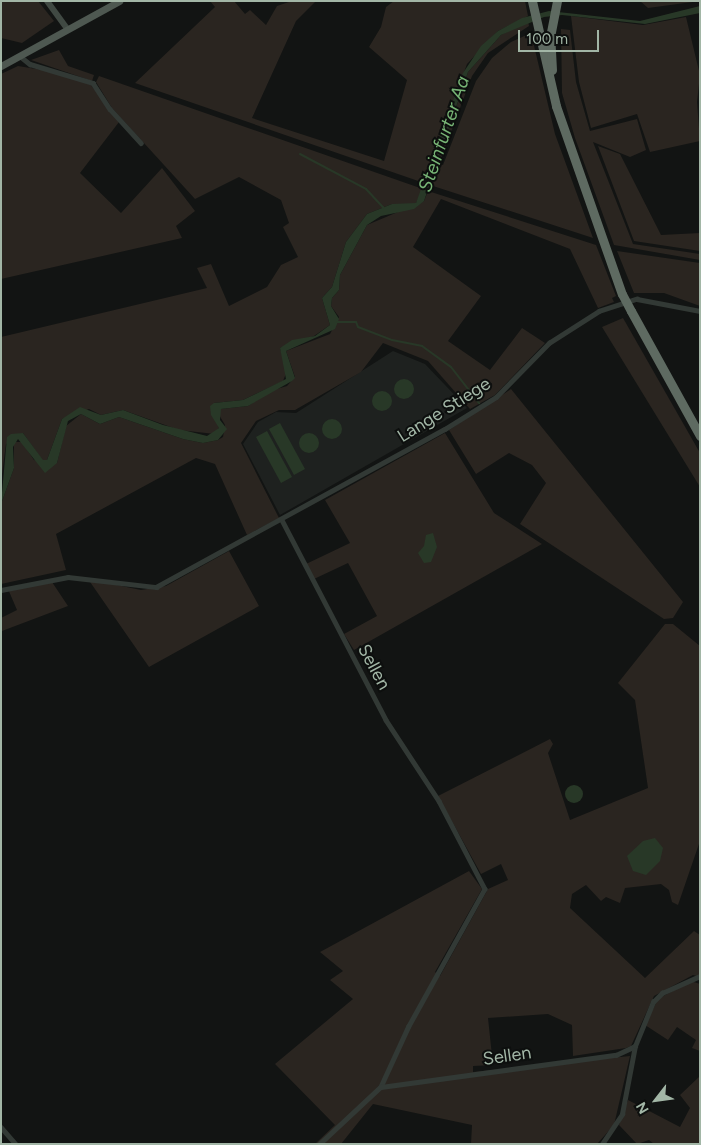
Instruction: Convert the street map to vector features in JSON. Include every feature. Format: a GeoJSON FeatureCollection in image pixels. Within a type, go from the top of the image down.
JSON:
{"type":"FeatureCollection","features":[{"type":"Feature","properties":{"kind":"highway"},"geometry":{"type":"LineString","coordinates":[[532,1],[556,106],[599,234],[622,294],[700,436]]}},
{"type":"Feature","properties":{"kind":"highway"},"geometry":{"type":"LineString","coordinates":[[556,106],[550,37],[557,1]]}},
{"type":"Feature","properties":{"kind":"main road"},"geometry":{"type":"LineString","coordinates":[[47,1],[67,29]]}},
{"type":"Feature","properties":{"kind":"main road"},"geometry":{"type":"LineString","coordinates":[[1,66],[119,1]]}},
{"type":"Feature","properties":{"kind":"street"},"geometry":{"type":"LineString","coordinates":[[20,56],[30,64],[93,83],[110,109],[141,143]]}},
{"type":"Feature","properties":{"kind":"street","name":"Lange Stiege"},"geometry":{"type":"LineString","coordinates":[[282,520],[496,397],[549,343],[587,318],[636,299],[700,311]]}},
{"type":"Feature","properties":{"kind":"street"},"geometry":{"type":"LineString","coordinates":[[1,590],[68,576],[156,587],[282,520]]}},
{"type":"Feature","properties":{"kind":"street","name":"Sellen"},"geometry":{"type":"LineString","coordinates":[[282,520],[386,720],[439,801],[485,889],[409,1026],[381,1087],[320,1144]]}},
{"type":"Feature","properties":{"kind":"street"},"geometry":{"type":"LineString","coordinates":[[602,1144],[622,1114],[635,1046],[657,997],[700,976]]}},
{"type":"Feature","properties":{"kind":"street","name":"Sellen"},"geometry":{"type":"LineString","coordinates":[[381,1087],[616,1055],[635,1046]]}},
{"type":"Feature","properties":{"kind":"street"},"geometry":{"type":"LineString","coordinates":[[1,1127],[16,1144]]}},
{"type":"Feature","properties":{"kind":"shaded area"},"geometry":{"type":"Polygon","coordinates":[[[1,1],[38,1],[54,21],[22,43],[1,38],[1,1]]]}},
{"type":"Feature","properties":{"kind":"shaded area"},"geometry":{"type":"Polygon","coordinates":[[[210,1],[234,1],[245,14],[250,10],[266,25],[277,6],[292,1],[316,1],[296,21],[252,118],[384,161],[407,80],[369,47],[381,27],[386,7],[394,1],[525,1],[528,16],[498,31],[467,64],[424,183],[135,83],[215,7],[210,1]]]}},
{"type":"Feature","properties":{"kind":"shaded area"},"geometry":{"type":"Polygon","coordinates":[[[640,1],[700,1],[648,8],[640,1]]]}},
{"type":"Feature","properties":{"kind":"shaded area"},"geometry":{"type":"Polygon","coordinates":[[[571,16],[643,25],[686,17],[700,75],[697,102],[700,141],[650,152],[637,114],[591,128],[579,82],[571,16]]]}},
{"type":"Feature","properties":{"kind":"shaded area"},"geometry":{"type":"Polygon","coordinates":[[[528,21],[529,26],[488,53],[472,76],[439,164],[443,165],[476,81],[492,58],[511,42],[531,33],[555,134],[593,238],[430,185],[468,72],[501,35],[528,21]]]}},
{"type":"Feature","properties":{"kind":"shaded area"},"geometry":{"type":"Polygon","coordinates":[[[561,29],[570,30],[576,82],[590,131],[637,119],[646,150],[630,157],[593,142],[633,244],[700,254],[700,260],[614,245],[575,138],[562,93],[561,29]]]}},
{"type":"Feature","properties":{"kind":"shaded area"},"geometry":{"type":"Polygon","coordinates":[[[59,50],[68,66],[94,75],[92,81],[31,60],[59,50]]]}},
{"type":"Feature","properties":{"kind":"shaded area"},"geometry":{"type":"Polygon","coordinates":[[[18,66],[61,73],[91,85],[119,122],[80,173],[121,213],[162,168],[195,211],[176,226],[182,238],[1,279],[1,74],[18,66]]]}},
{"type":"Feature","properties":{"kind":"shaded area"},"geometry":{"type":"Polygon","coordinates":[[[99,76],[423,189],[416,203],[410,206],[392,204],[367,214],[346,242],[332,287],[322,298],[330,325],[314,336],[280,348],[287,371],[283,381],[243,400],[214,403],[219,428],[215,434],[179,430],[123,410],[101,415],[89,409],[62,419],[47,460],[43,461],[23,433],[6,444],[1,482],[1,337],[207,288],[197,268],[211,264],[229,306],[267,287],[281,265],[298,257],[283,227],[289,223],[281,200],[239,177],[195,199],[112,108],[96,82],[99,76]]]}},
{"type":"Feature","properties":{"kind":"shaded area"},"geometry":{"type":"Polygon","coordinates":[[[598,146],[620,154],[661,235],[700,233],[700,251],[634,241],[598,146]]]}},
{"type":"Feature","properties":{"kind":"shaded area"},"geometry":{"type":"Polygon","coordinates":[[[428,191],[596,245],[616,296],[612,298],[614,302],[598,308],[570,249],[441,199],[413,247],[481,296],[448,341],[490,370],[522,328],[545,343],[495,395],[470,409],[428,361],[383,343],[361,372],[295,410],[279,410],[256,421],[241,443],[279,518],[247,535],[215,464],[196,458],[56,534],[66,570],[1,584],[1,504],[14,468],[14,442],[22,442],[34,460],[57,463],[66,426],[81,414],[100,424],[119,417],[183,439],[203,443],[223,437],[225,425],[218,413],[221,409],[248,406],[270,391],[287,386],[295,377],[286,351],[330,334],[339,317],[331,306],[332,298],[339,290],[340,275],[367,225],[424,201],[428,191]]]}},
{"type":"Feature","properties":{"kind":"shaded area"},"geometry":{"type":"Polygon","coordinates":[[[617,251],[700,263],[700,306],[664,293],[634,293],[617,251]]]}},
{"type":"Feature","properties":{"kind":"shaded area"},"geometry":{"type":"Polygon","coordinates":[[[623,318],[700,453],[700,487],[602,327],[623,318]]]}},
{"type":"Feature","properties":{"kind":"shaded area"},"geometry":{"type":"Polygon","coordinates":[[[393,351],[425,364],[467,408],[280,515],[243,444],[258,422],[276,412],[296,413],[393,351]]]}},
{"type":"Feature","properties":{"kind":"shaded area"},"geometry":{"type":"Polygon","coordinates":[[[511,389],[683,602],[673,618],[664,619],[520,524],[546,483],[532,465],[509,453],[476,474],[449,430],[511,389]]]}},
{"type":"Feature","properties":{"kind":"shaded area"},"geometry":{"type":"Polygon","coordinates":[[[445,433],[494,513],[542,544],[354,650],[344,634],[377,616],[348,563],[314,579],[306,564],[350,543],[325,500],[445,433]]]}},
{"type":"Feature","properties":{"kind":"shaded area"},"geometry":{"type":"Polygon","coordinates":[[[229,551],[259,606],[149,667],[88,579],[141,590],[166,586],[229,551]]]}},
{"type":"Feature","properties":{"kind":"shaded area"},"geometry":{"type":"Polygon","coordinates":[[[50,579],[68,606],[2,631],[1,618],[17,610],[8,589],[50,579]]]}},
{"type":"Feature","properties":{"kind":"shaded area"},"geometry":{"type":"Polygon","coordinates":[[[665,624],[673,624],[700,646],[700,841],[678,905],[672,902],[669,890],[661,884],[625,888],[620,903],[606,897],[601,901],[586,885],[572,894],[570,908],[645,978],[694,931],[700,935],[700,977],[693,975],[654,996],[631,1046],[626,1048],[573,1056],[572,1025],[548,1014],[488,1018],[493,1065],[473,1066],[473,1072],[630,1056],[614,1125],[597,1144],[471,1144],[472,1125],[373,1104],[341,1144],[315,1144],[335,1125],[275,1064],[353,999],[330,980],[343,971],[320,952],[469,871],[482,889],[435,972],[440,976],[488,889],[508,880],[501,864],[481,874],[438,796],[550,739],[553,744],[548,753],[570,820],[648,788],[635,700],[618,683],[665,624]]]}},
{"type":"Feature","properties":{"kind":"shaded area"},"geometry":{"type":"Polygon","coordinates":[[[691,981],[700,984],[700,1051],[692,1048],[696,1040],[677,1027],[668,1040],[645,1025],[658,999],[691,981]]]}},
{"type":"Feature","properties":{"kind":"shaded area"},"geometry":{"type":"Polygon","coordinates":[[[700,1076],[700,1144],[654,1144],[649,1140],[637,1144],[619,1125],[628,1100],[680,1127],[690,1108],[680,1095],[700,1076]]]}},
{"type":"Feature","properties":{"kind":"water","name":"Steinfurter Aa"},"geometry":{"type":"Polygon","coordinates":[[[700,6],[700,13],[645,24],[562,15],[544,17],[501,35],[468,72],[424,201],[414,209],[381,216],[367,225],[340,275],[339,290],[332,298],[331,306],[339,319],[335,329],[286,351],[295,378],[292,381],[248,406],[221,409],[220,420],[227,429],[218,440],[203,443],[183,439],[119,417],[100,424],[81,414],[68,421],[57,463],[45,473],[18,439],[13,447],[14,468],[1,504],[7,437],[11,434],[23,433],[43,460],[47,460],[62,419],[80,407],[101,415],[123,410],[163,425],[207,436],[219,428],[211,415],[210,406],[214,403],[243,400],[286,379],[280,348],[292,340],[315,336],[330,325],[322,298],[332,287],[346,242],[367,214],[392,204],[416,203],[463,73],[481,46],[498,31],[522,18],[549,11],[640,21],[700,6]]]}},
{"type":"Feature","properties":{"kind":"water"},"geometry":{"type":"Polygon","coordinates":[[[404,379],[411,382],[414,389],[411,396],[404,399],[397,396],[394,389],[397,382],[404,379]]]}},
{"type":"Feature","properties":{"kind":"water"},"geometry":{"type":"Polygon","coordinates":[[[382,391],[389,394],[392,401],[389,408],[382,411],[375,408],[372,401],[375,394],[382,391]]]}},
{"type":"Feature","properties":{"kind":"water"},"geometry":{"type":"Polygon","coordinates":[[[332,419],[339,422],[342,429],[339,436],[332,439],[325,436],[322,429],[325,422],[332,419]]]}},
{"type":"Feature","properties":{"kind":"water"},"geometry":{"type":"Polygon","coordinates":[[[280,423],[305,469],[294,475],[269,429],[280,423]]]}},
{"type":"Feature","properties":{"kind":"water"},"geometry":{"type":"Polygon","coordinates":[[[267,431],[292,477],[281,483],[256,437],[267,431]]]}},
{"type":"Feature","properties":{"kind":"water"},"geometry":{"type":"Polygon","coordinates":[[[309,433],[316,436],[319,443],[316,450],[309,453],[302,450],[299,443],[302,436],[309,433]]]}},
{"type":"Feature","properties":{"kind":"water"},"geometry":{"type":"Polygon","coordinates":[[[433,533],[437,547],[431,562],[424,563],[418,553],[424,546],[426,535],[433,533]]]}},
{"type":"Feature","properties":{"kind":"water"},"geometry":{"type":"Polygon","coordinates":[[[570,785],[578,785],[583,790],[581,801],[570,803],[565,798],[565,790],[570,785]]]}},
{"type":"Feature","properties":{"kind":"water"},"geometry":{"type":"Polygon","coordinates":[[[655,838],[663,848],[660,861],[646,875],[633,871],[627,856],[643,841],[655,838]]]}},
{"type":"Feature","properties":{"kind":"waterway"},"geometry":{"type":"LineString","coordinates":[[300,154],[366,189],[384,208]]}},
{"type":"Feature","properties":{"kind":"waterway"},"geometry":{"type":"LineString","coordinates":[[337,322],[356,322],[358,327],[392,340],[422,346],[451,367],[479,403]]}}]}
